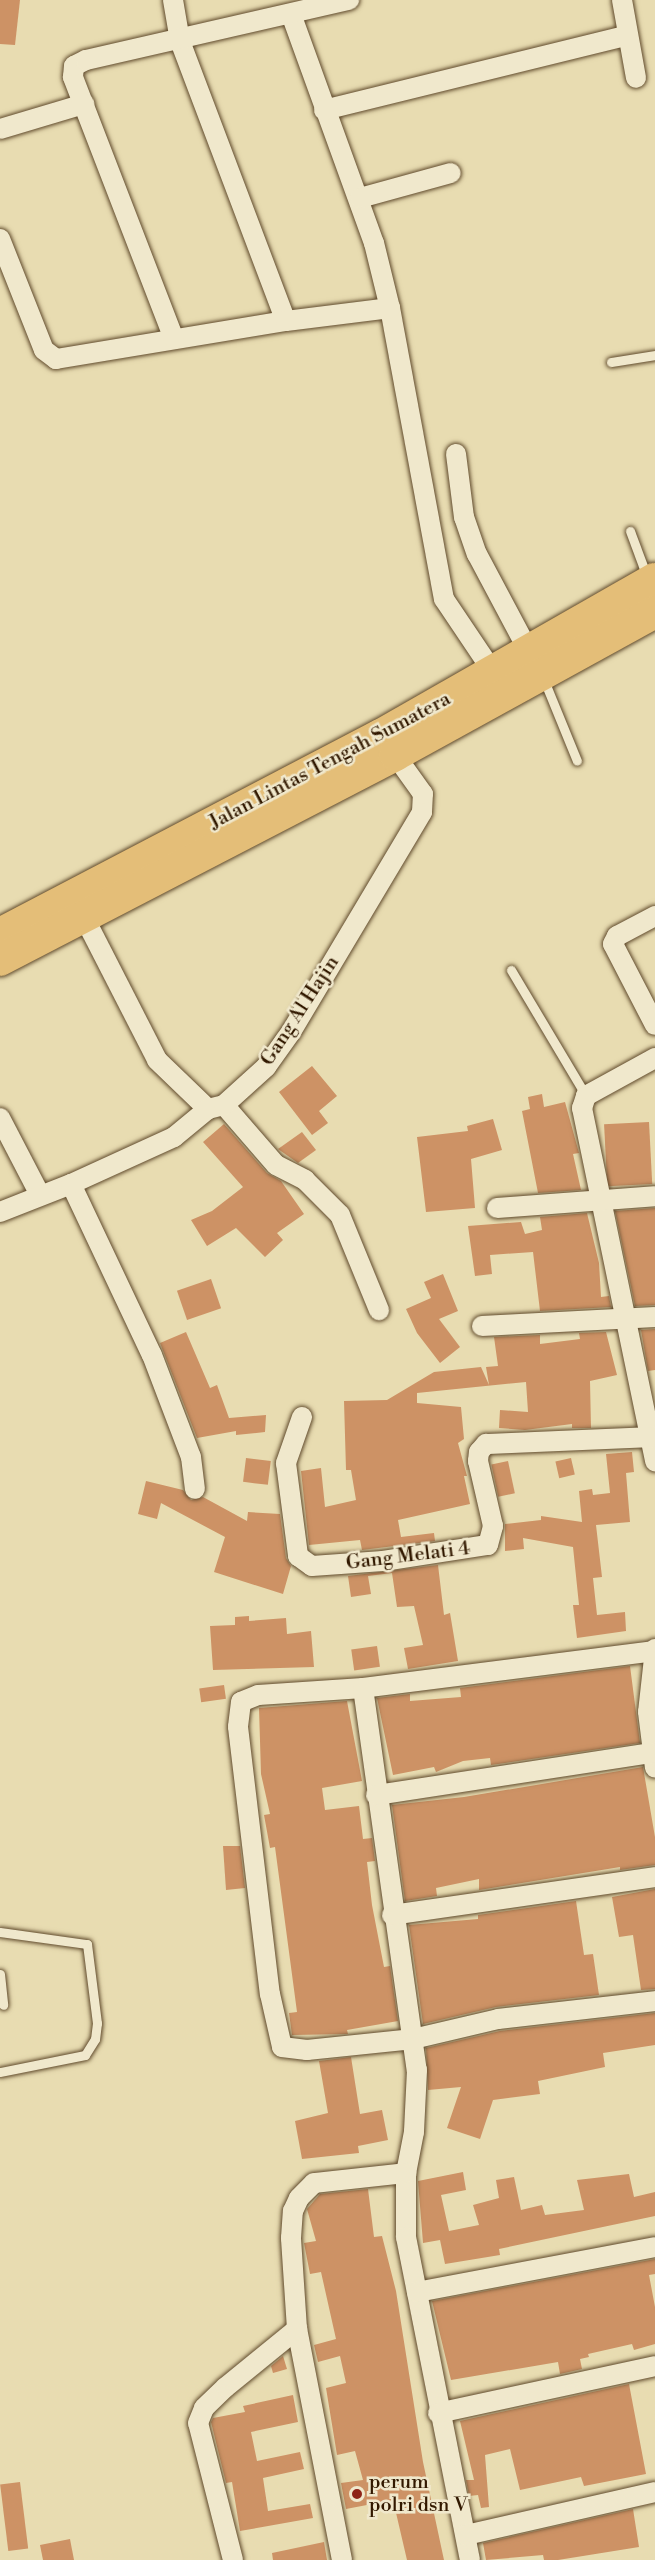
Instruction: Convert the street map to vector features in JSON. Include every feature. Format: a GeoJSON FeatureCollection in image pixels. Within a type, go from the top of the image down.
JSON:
{"type":"FeatureCollection","features":[{"type":"Feature","properties":{"kind":"highway","name":"Jalan Lintas Tengah Sumatera"},"geometry":{"type":"LineString","coordinates":[[314,782],[395,756],[535,663],[653,591]]}},
{"type":"Feature","properties":{"kind":"highway","name":"Jalan Lintas Tengah Sumatera"},"geometry":{"type":"LineString","coordinates":[[0,960],[85,919],[493,672],[535,663]]}},
{"type":"Feature","properties":{"kind":"highway","name":"Jalan Lintas Tengah Sumatera"},"geometry":{"type":"LineString","coordinates":[[0,934],[259,813]]}},
{"type":"Feature","properties":{"kind":"street"},"geometry":{"type":"LineString","coordinates":[[173,0],[180,41],[286,321]]}},
{"type":"Feature","properties":{"kind":"street"},"geometry":{"type":"LineString","coordinates":[[174,339],[73,77],[77,63],[180,41],[349,0]]}},
{"type":"Feature","properties":{"kind":"street"},"geometry":{"type":"LineString","coordinates":[[622,0],[636,78]]}},
{"type":"Feature","properties":{"kind":"street"},"geometry":{"type":"LineString","coordinates":[[291,14],[324,110],[360,198],[390,308],[444,599],[493,672]]}},
{"type":"Feature","properties":{"kind":"street"},"geometry":{"type":"LineString","coordinates":[[324,110],[627,36]]}},
{"type":"Feature","properties":{"kind":"street"},"geometry":{"type":"LineString","coordinates":[[0,129],[84,104]]}},
{"type":"Feature","properties":{"kind":"street"},"geometry":{"type":"LineString","coordinates":[[360,198],[451,173]]}},
{"type":"Feature","properties":{"kind":"street"},"geometry":{"type":"LineString","coordinates":[[0,239],[48,356],[62,360],[286,321],[390,308]]}},
{"type":"Feature","properties":{"kind":"street"},"geometry":{"type":"LineString","coordinates":[[456,454],[464,517],[477,554],[535,663]]}},
{"type":"Feature","properties":{"kind":"street","name":"Gang Al Hajin"},"geometry":{"type":"LineString","coordinates":[[0,1212],[71,1184],[174,1137],[266,1067],[318,986],[422,812],[423,794],[395,756]]}},
{"type":"Feature","properties":{"kind":"street"},"geometry":{"type":"LineString","coordinates":[[655,916],[617,936],[613,944],[655,1025]]}},
{"type":"Feature","properties":{"kind":"street"},"geometry":{"type":"LineString","coordinates":[[85,919],[157,1060],[216,1107],[276,1165],[305,1180],[340,1215],[380,1310]]}},
{"type":"Feature","properties":{"kind":"street"},"geometry":{"type":"LineString","coordinates":[[655,1058],[586,1096],[582,1116],[603,1202],[624,1319],[653,1437],[655,1462]]}},
{"type":"Feature","properties":{"kind":"street"},"geometry":{"type":"LineString","coordinates":[[0,1118],[40,1195]]}},
{"type":"Feature","properties":{"kind":"street"},"geometry":{"type":"LineString","coordinates":[[71,1184],[160,1376],[191,1457],[195,1489]]}},
{"type":"Feature","properties":{"kind":"street"},"geometry":{"type":"LineString","coordinates":[[497,1208],[603,1202],[655,1196]]}},
{"type":"Feature","properties":{"kind":"street"},"geometry":{"type":"LineString","coordinates":[[482,1326],[655,1317]]}},
{"type":"Feature","properties":{"kind":"street","name":"Gang Melati 4"},"geometry":{"type":"LineString","coordinates":[[302,1417],[286,1463],[298,1556],[306,1565],[317,1566],[488,1545],[493,1526],[478,1461],[479,1452],[486,1444],[653,1437]]}},
{"type":"Feature","properties":{"kind":"street"},"geometry":{"type":"LineString","coordinates":[[376,1795],[654,1761],[648,1685],[655,1650],[363,1688],[258,1695],[242,1702],[239,1710],[270,1994],[279,2043],[286,2049],[413,2039],[498,2019],[655,2001]]}},
{"type":"Feature","properties":{"kind":"street"},"geometry":{"type":"LineString","coordinates":[[363,1688],[392,1915],[413,2039],[416,2114],[406,2173],[406,2237],[438,2413],[470,2560]]}},
{"type":"Feature","properties":{"kind":"street"},"geometry":{"type":"LineString","coordinates":[[392,1915],[655,1877]]}},
{"type":"Feature","properties":{"kind":"street"},"geometry":{"type":"LineString","coordinates":[[342,2560],[297,2329],[291,2238],[293,2211],[299,2198],[314,2183],[406,2173]]}},
{"type":"Feature","properties":{"kind":"street"},"geometry":{"type":"LineString","coordinates":[[417,2292],[655,2247]]}},
{"type":"Feature","properties":{"kind":"street"},"geometry":{"type":"LineString","coordinates":[[234,2560],[198,2423],[204,2408],[226,2387],[297,2329]]}},
{"type":"Feature","properties":{"kind":"street"},"geometry":{"type":"LineString","coordinates":[[438,2413],[655,2366]]}},
{"type":"Feature","properties":{"kind":"street"},"geometry":{"type":"LineString","coordinates":[[466,2535],[655,2492]]}},
{"type":"Feature","properties":{"kind":"lane"},"geometry":{"type":"LineString","coordinates":[[611,362],[655,355]]}},
{"type":"Feature","properties":{"kind":"lane"},"geometry":{"type":"LineString","coordinates":[[630,531],[653,591]]}},
{"type":"Feature","properties":{"kind":"lane"},"geometry":{"type":"LineString","coordinates":[[535,663],[551,690],[577,761]]}},
{"type":"Feature","properties":{"kind":"lane"},"geometry":{"type":"LineString","coordinates":[[511,970],[586,1096]]}},
{"type":"Feature","properties":{"kind":"lane"},"geometry":{"type":"LineString","coordinates":[[0,1932],[87,1944],[97,2023],[95,2039],[85,2055],[0,2072]]}},
{"type":"Feature","properties":{"kind":"lane"},"geometry":{"type":"LineString","coordinates":[[0,1974],[3,2005]]}},
{"type":"Feature","properties":{"kind":"building"},"geometry":{"type":"Polygon","coordinates":[[[0,0],[20,0],[15,45],[0,44],[0,0]]]}},
{"type":"Feature","properties":{"kind":"building"},"geometry":{"type":"Polygon","coordinates":[[[312,1066],[337,1096],[319,1111],[328,1123],[312,1135],[279,1092],[312,1066]]]}},
{"type":"Feature","properties":{"kind":"building"},"geometry":{"type":"Polygon","coordinates":[[[542,1094],[544,1107],[565,1102],[579,1153],[573,1154],[581,1190],[538,1193],[522,1111],[530,1109],[528,1097],[542,1094]]]}},
{"type":"Feature","properties":{"kind":"building"},"geometry":{"type":"Polygon","coordinates":[[[493,1119],[502,1150],[471,1159],[475,1208],[426,1212],[417,1137],[468,1131],[467,1126],[493,1119]]]}},
{"type":"Feature","properties":{"kind":"building"},"geometry":{"type":"Polygon","coordinates":[[[649,1122],[652,1184],[607,1186],[604,1124],[649,1122]]]}},
{"type":"Feature","properties":{"kind":"building"},"geometry":{"type":"Polygon","coordinates":[[[224,1124],[267,1173],[281,1181],[304,1214],[277,1233],[283,1240],[265,1257],[236,1228],[207,1246],[191,1220],[212,1211],[243,1187],[203,1142],[224,1124]]]}},
{"type":"Feature","properties":{"kind":"building"},"geometry":{"type":"Polygon","coordinates":[[[302,1132],[316,1150],[298,1163],[278,1149],[302,1132]]]}},
{"type":"Feature","properties":{"kind":"building"},"geometry":{"type":"Polygon","coordinates":[[[655,1208],[655,1305],[635,1306],[615,1211],[655,1208]]]}},
{"type":"Feature","properties":{"kind":"building"},"geometry":{"type":"Polygon","coordinates":[[[587,1213],[599,1263],[601,1297],[609,1296],[611,1307],[540,1311],[533,1252],[490,1255],[492,1274],[475,1276],[468,1226],[521,1222],[525,1234],[542,1230],[540,1217],[587,1213]]]}},
{"type":"Feature","properties":{"kind":"building"},"geometry":{"type":"Polygon","coordinates":[[[443,1274],[458,1311],[439,1319],[460,1347],[440,1363],[417,1333],[406,1309],[431,1298],[424,1282],[443,1274]]]}},
{"type":"Feature","properties":{"kind":"building"},"geometry":{"type":"Polygon","coordinates":[[[211,1279],[221,1308],[187,1320],[177,1291],[211,1279]]]}},
{"type":"Feature","properties":{"kind":"building"},"geometry":{"type":"Polygon","coordinates":[[[655,1329],[655,1370],[648,1371],[641,1330],[655,1329]]]}},
{"type":"Feature","properties":{"kind":"building"},"geometry":{"type":"Polygon","coordinates":[[[186,1332],[210,1388],[217,1385],[229,1418],[266,1415],[265,1432],[236,1435],[236,1431],[197,1438],[160,1343],[186,1332]]]}},
{"type":"Feature","properties":{"kind":"building"},"geometry":{"type":"Polygon","coordinates":[[[606,1332],[617,1375],[590,1381],[591,1428],[572,1428],[572,1424],[525,1430],[499,1428],[500,1410],[528,1412],[526,1382],[417,1393],[417,1403],[461,1407],[464,1439],[458,1443],[467,1476],[464,1476],[470,1504],[398,1520],[401,1537],[434,1533],[435,1541],[362,1550],[360,1540],[309,1545],[301,1471],[321,1468],[325,1507],[356,1500],[351,1470],[346,1470],[344,1401],[387,1400],[434,1372],[481,1367],[489,1385],[486,1367],[498,1366],[494,1337],[540,1335],[540,1344],[580,1339],[579,1333],[606,1332]]]}},
{"type":"Feature","properties":{"kind":"building"},"geometry":{"type":"Polygon","coordinates":[[[632,1452],[634,1472],[626,1473],[630,1522],[596,1525],[602,1577],[593,1578],[597,1615],[625,1612],[626,1631],[577,1638],[573,1605],[579,1605],[573,1547],[523,1538],[524,1549],[505,1551],[505,1524],[541,1520],[541,1516],[582,1522],[579,1491],[592,1489],[593,1495],[610,1493],[606,1454],[632,1452]]]}},
{"type":"Feature","properties":{"kind":"building"},"geometry":{"type":"Polygon","coordinates":[[[246,1458],[271,1461],[268,1485],[243,1482],[246,1458]]]}},
{"type":"Feature","properties":{"kind":"building"},"geometry":{"type":"Polygon","coordinates":[[[571,1458],[575,1475],[559,1478],[555,1462],[571,1458]]]}},
{"type":"Feature","properties":{"kind":"building"},"geometry":{"type":"Polygon","coordinates":[[[508,1461],[515,1493],[498,1497],[491,1465],[508,1461]]]}},
{"type":"Feature","properties":{"kind":"building"},"geometry":{"type":"Polygon","coordinates":[[[146,1481],[183,1490],[191,1500],[203,1497],[247,1521],[248,1512],[280,1514],[286,1558],[291,1566],[283,1594],[214,1572],[225,1537],[161,1503],[157,1519],[138,1514],[146,1481]]]}},
{"type":"Feature","properties":{"kind":"building"},"geometry":{"type":"Polygon","coordinates":[[[438,1565],[444,1615],[450,1613],[458,1661],[408,1669],[404,1648],[423,1645],[414,1606],[397,1607],[392,1573],[368,1576],[371,1594],[351,1597],[348,1576],[438,1565]]]}},
{"type":"Feature","properties":{"kind":"building"},"geometry":{"type":"Polygon","coordinates":[[[249,1616],[249,1621],[286,1618],[287,1634],[311,1631],[314,1667],[213,1670],[210,1626],[235,1625],[235,1617],[249,1616]]]}},
{"type":"Feature","properties":{"kind":"building"},"geometry":{"type":"Polygon","coordinates":[[[377,1646],[380,1667],[354,1670],[351,1650],[377,1646]]]}},
{"type":"Feature","properties":{"kind":"building"},"geometry":{"type":"Polygon","coordinates":[[[630,1666],[640,1743],[491,1765],[490,1758],[463,1761],[436,1772],[434,1767],[393,1775],[377,1698],[410,1694],[410,1701],[461,1697],[460,1688],[630,1666]]]}},
{"type":"Feature","properties":{"kind":"building"},"geometry":{"type":"Polygon","coordinates":[[[224,1685],[226,1699],[201,1702],[199,1688],[224,1685]]]}},
{"type":"Feature","properties":{"kind":"building"},"geometry":{"type":"Polygon","coordinates":[[[347,1701],[362,1781],[322,1788],[325,1810],[359,1806],[363,1839],[372,1838],[375,1861],[367,1862],[372,1905],[384,1967],[390,1966],[398,2021],[347,2030],[348,2034],[292,2035],[289,2013],[297,2012],[275,1847],[270,1848],[264,1815],[270,1814],[261,1774],[259,1708],[347,1701]]]}},
{"type":"Feature","properties":{"kind":"building"},"geometry":{"type":"Polygon","coordinates":[[[643,1767],[655,1837],[655,1865],[620,1870],[620,1867],[479,1890],[479,1879],[436,1888],[437,1896],[405,1901],[392,1805],[464,1797],[643,1767]]]}},
{"type":"Feature","properties":{"kind":"building"},"geometry":{"type":"Polygon","coordinates":[[[223,1846],[240,1846],[245,1888],[226,1890],[223,1846]]]}},
{"type":"Feature","properties":{"kind":"building"},"geometry":{"type":"Polygon","coordinates":[[[655,1889],[655,1989],[641,1990],[633,1935],[619,1937],[612,1897],[655,1889]]]}},
{"type":"Feature","properties":{"kind":"building"},"geometry":{"type":"Polygon","coordinates":[[[576,1901],[584,1955],[593,1954],[599,1995],[496,2007],[423,2024],[409,1925],[478,1919],[478,1915],[576,1901]]]}},
{"type":"Feature","properties":{"kind":"building"},"geometry":{"type":"Polygon","coordinates":[[[655,2013],[655,2045],[603,2053],[605,2067],[538,2081],[540,2094],[493,2100],[480,2139],[447,2128],[461,2087],[428,2090],[426,2048],[500,2031],[655,2013]]]}},
{"type":"Feature","properties":{"kind":"building"},"geometry":{"type":"Polygon","coordinates":[[[351,2057],[360,2114],[382,2110],[388,2140],[358,2146],[359,2153],[302,2159],[295,2121],[328,2113],[319,2061],[351,2057]]]}},
{"type":"Feature","properties":{"kind":"building"},"geometry":{"type":"Polygon","coordinates":[[[463,2172],[466,2190],[441,2195],[449,2231],[479,2225],[473,2205],[499,2198],[496,2180],[514,2177],[521,2210],[542,2205],[545,2215],[584,2210],[577,2180],[629,2174],[634,2197],[655,2192],[655,2216],[499,2249],[500,2255],[445,2264],[440,2240],[423,2243],[418,2181],[463,2172]]]}},
{"type":"Feature","properties":{"kind":"building"},"geometry":{"type":"Polygon","coordinates":[[[368,2189],[374,2237],[382,2236],[396,2291],[423,2462],[444,2560],[407,2560],[393,2500],[346,2509],[341,2483],[363,2480],[355,2451],[337,2455],[326,2388],[346,2383],[340,2356],[318,2362],[314,2345],[336,2339],[321,2272],[310,2274],[304,2243],[316,2241],[307,2209],[320,2194],[368,2189]]]}},
{"type":"Feature","properties":{"kind":"building"},"geometry":{"type":"Polygon","coordinates":[[[655,2259],[655,2274],[649,2275],[655,2307],[655,2344],[634,2350],[632,2344],[588,2354],[589,2357],[580,2359],[582,2369],[560,2374],[558,2362],[451,2380],[432,2301],[655,2259]]]}},
{"type":"Feature","properties":{"kind":"building"},"geometry":{"type":"Polygon","coordinates":[[[283,2356],[287,2369],[273,2373],[271,2366],[283,2356]]]}},
{"type":"Feature","properties":{"kind":"building"},"geometry":{"type":"Polygon","coordinates":[[[629,2384],[646,2474],[584,2486],[581,2477],[520,2490],[510,2449],[485,2455],[489,2507],[481,2508],[478,2495],[469,2496],[466,2480],[474,2480],[460,2421],[629,2384]]]}},
{"type":"Feature","properties":{"kind":"building"},"geometry":{"type":"Polygon","coordinates":[[[293,2395],[298,2422],[251,2432],[257,2461],[300,2452],[304,2469],[263,2478],[268,2511],[310,2504],[313,2518],[240,2531],[232,2482],[226,2483],[211,2422],[213,2418],[245,2412],[243,2406],[293,2395]]]}},
{"type":"Feature","properties":{"kind":"building"},"geometry":{"type":"Polygon","coordinates":[[[20,2482],[28,2549],[8,2551],[0,2484],[20,2482]]]}},
{"type":"Feature","properties":{"kind":"building"},"geometry":{"type":"Polygon","coordinates":[[[633,2509],[639,2547],[558,2560],[544,2560],[543,2555],[486,2560],[483,2543],[633,2509]]]}},
{"type":"Feature","properties":{"kind":"building"},"geometry":{"type":"Polygon","coordinates":[[[70,2539],[74,2560],[43,2560],[40,2545],[70,2539]]]}},
{"type":"Feature","properties":{"kind":"building"},"geometry":{"type":"Polygon","coordinates":[[[324,2542],[327,2560],[273,2560],[272,2553],[324,2542]]]}},
{"type":"Feature","properties":{"kind":"place","name":"perum polri dsn V"},"geometry":{"type":"Point","coordinates":[357,2494]}}]}
